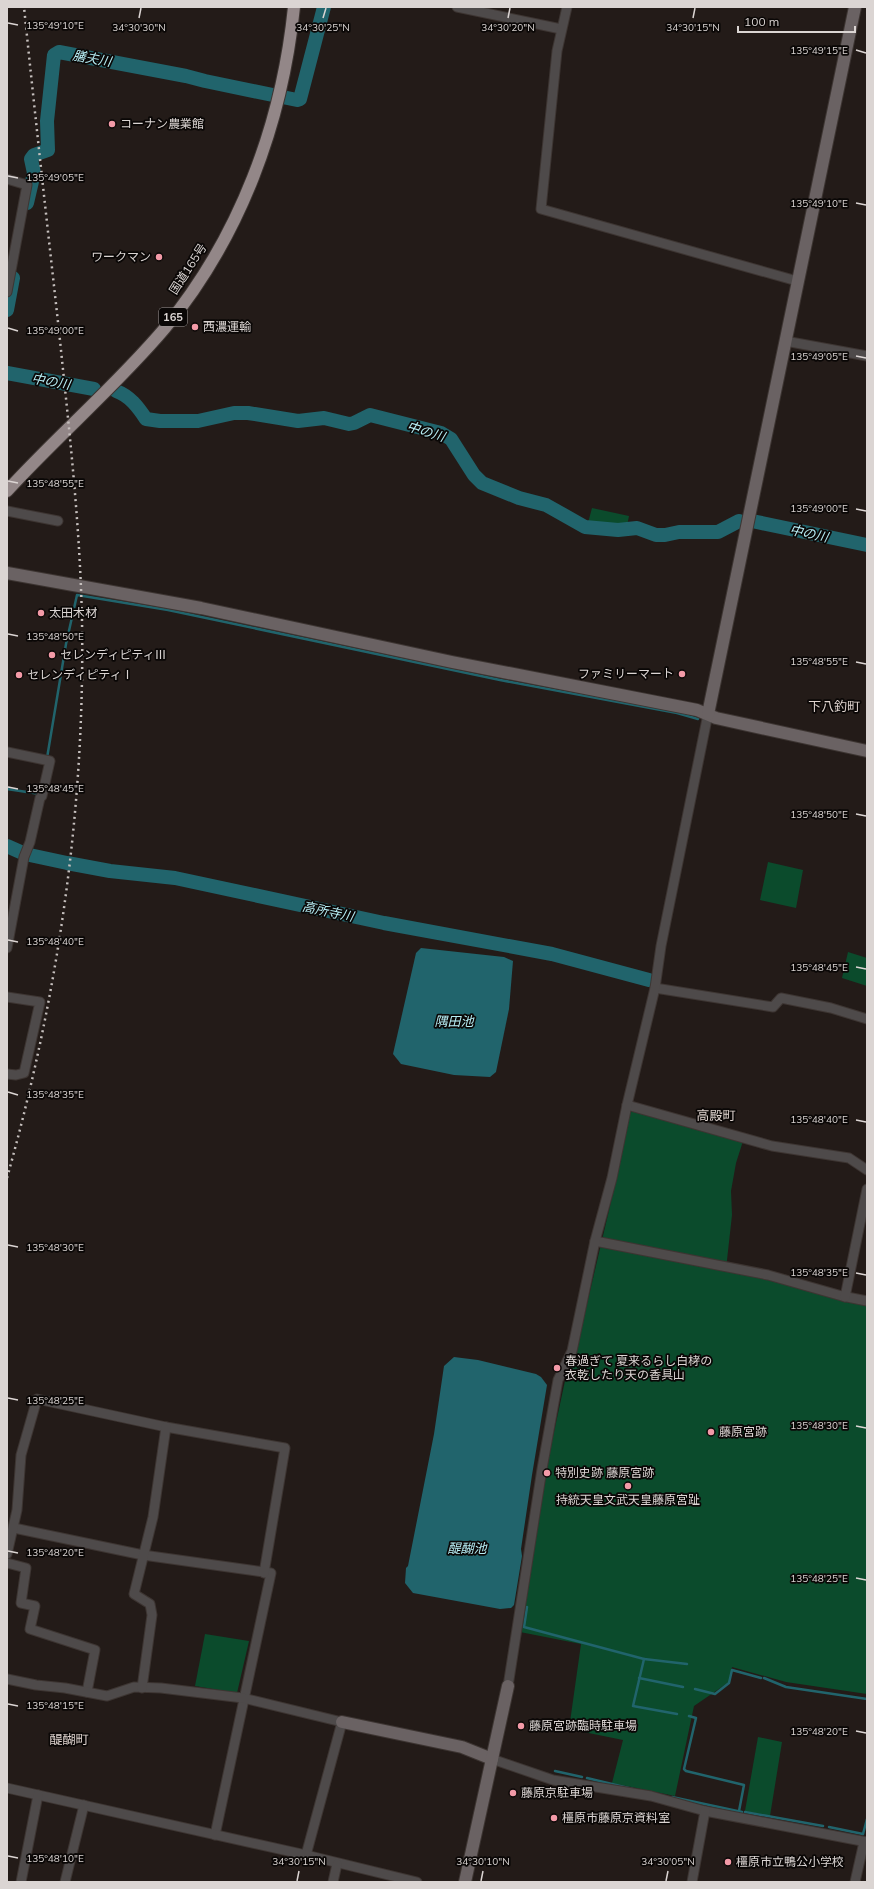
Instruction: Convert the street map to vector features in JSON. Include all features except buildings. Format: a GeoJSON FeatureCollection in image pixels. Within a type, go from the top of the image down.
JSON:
{"type":"FeatureCollection","features":[{"type":"Feature","properties":{"kind":"highway","name":"国道165号"},"geometry":{"type":"LineString","coordinates":[[7,491],[35,460],[116,381],[165,328],[197,285],[232,225],[254,176],[279,97],[290,47],[294,7]]}},
{"type":"Feature","properties":{"kind":"street"},"geometry":{"type":"LineString","coordinates":[[457,7],[561,29]]}},
{"type":"Feature","properties":{"kind":"street"},"geometry":{"type":"LineString","coordinates":[[567,7],[557,51],[541,209],[797,281]]}},
{"type":"Feature","properties":{"kind":"street"},"geometry":{"type":"LineString","coordinates":[[465,1882],[508,1686],[542,1469],[558,1380],[572,1351],[595,1241],[612,1178],[627,1105],[655,988],[661,946],[708,714],[854,7]]}},
{"type":"Feature","properties":{"kind":"street"},"geometry":{"type":"LineString","coordinates":[[7,179],[27,185],[7,292]]}},
{"type":"Feature","properties":{"kind":"street"},"geometry":{"type":"LineString","coordinates":[[785,341],[867,356]]}},
{"type":"Feature","properties":{"kind":"street"},"geometry":{"type":"LineString","coordinates":[[7,511],[58,522]]}},
{"type":"Feature","properties":{"kind":"street"},"geometry":{"type":"LineString","coordinates":[[7,573],[201,608],[452,662],[697,710],[716,718],[867,751]]}},
{"type":"Feature","properties":{"kind":"street"},"geometry":{"type":"LineString","coordinates":[[7,752],[50,761],[42,796],[40,798],[25,853],[7,948]]}},
{"type":"Feature","properties":{"kind":"street"},"geometry":{"type":"LineString","coordinates":[[655,988],[773,1007],[781,998],[831,1008],[867,1019]]}},
{"type":"Feature","properties":{"kind":"street"},"geometry":{"type":"LineString","coordinates":[[7,997],[40,1002],[24,1073],[16,1076],[7,1074]]}},
{"type":"Feature","properties":{"kind":"street"},"geometry":{"type":"LineString","coordinates":[[627,1105],[772,1146],[849,1158],[867,1170]]}},
{"type":"Feature","properties":{"kind":"street"},"geometry":{"type":"LineString","coordinates":[[845,1296],[867,1189]]}},
{"type":"Feature","properties":{"kind":"street"},"geometry":{"type":"LineString","coordinates":[[595,1241],[768,1275],[867,1301]]}},
{"type":"Feature","properties":{"kind":"street"},"geometry":{"type":"LineString","coordinates":[[7,1554],[14,1528],[20,1490],[21,1455],[37,1399],[166,1427],[285,1448],[264,1572]]}},
{"type":"Feature","properties":{"kind":"street"},"geometry":{"type":"LineString","coordinates":[[142,1688],[152,1615],[150,1604],[134,1594],[153,1517],[166,1427]]}},
{"type":"Feature","properties":{"kind":"street"},"geometry":{"type":"LineString","coordinates":[[14,1528],[143,1555],[270,1573],[215,1835]]}},
{"type":"Feature","properties":{"kind":"street"},"geometry":{"type":"LineString","coordinates":[[7,1563],[26,1568],[21,1603],[35,1606],[30,1629],[95,1650],[88,1692]]}},
{"type":"Feature","properties":{"kind":"street"},"geometry":{"type":"LineString","coordinates":[[7,1679],[107,1696],[134,1687],[161,1688],[243,1698],[342,1722],[462,1747],[553,1780],[651,1796],[705,1811],[865,1842],[855,1882]]}},
{"type":"Feature","properties":{"kind":"street"},"geometry":{"type":"LineString","coordinates":[[306,1855],[342,1722]]}},
{"type":"Feature","properties":{"kind":"street"},"geometry":{"type":"LineString","coordinates":[[7,1788],[306,1855],[337,1864],[417,1882]]}},
{"type":"Feature","properties":{"kind":"street"},"geometry":{"type":"LineString","coordinates":[[21,1882],[38,1795]]}},
{"type":"Feature","properties":{"kind":"street"},"geometry":{"type":"LineString","coordinates":[[65,1882],[84,1805]]}},
{"type":"Feature","properties":{"kind":"street"},"geometry":{"type":"LineString","coordinates":[[692,1882],[705,1811]]}},
{"type":"Feature","properties":{"kind":"street"},"geometry":{"type":"LineString","coordinates":[[333,1882],[337,1864]]}},
{"type":"Feature","properties":{"kind":"green space"},"geometry":{"type":"Polygon","coordinates":[[[592,508],[629,516],[627,526],[618,527],[588,523],[592,508]]]}},
{"type":"Feature","properties":{"kind":"green space"},"geometry":{"type":"Polygon","coordinates":[[[768,862],[803,870],[796,908],[760,900],[768,862]]]}},
{"type":"Feature","properties":{"kind":"green space"},"geometry":{"type":"Polygon","coordinates":[[[848,952],[867,958],[867,986],[842,978],[848,952]]]}},
{"type":"Feature","properties":{"kind":"green space","name":"藤原宮跡"},"geometry":{"type":"Polygon","coordinates":[[[634,1109],[743,1141],[736,1163],[731,1191],[732,1215],[726,1269],[867,1304],[867,1694],[786,1682],[732,1667],[729,1682],[694,1706],[675,1796],[612,1783],[623,1740],[569,1729],[581,1644],[520,1632],[543,1483],[565,1381],[575,1355],[618,1172],[630,1112],[634,1109]]]}},
{"type":"Feature","properties":{"kind":"green space"},"geometry":{"type":"Polygon","coordinates":[[[205,1634],[249,1641],[237,1693],[195,1686],[205,1634]]]}},
{"type":"Feature","properties":{"kind":"green space"},"geometry":{"type":"Polygon","coordinates":[[[758,1737],[782,1742],[770,1816],[745,1811],[758,1737]]]}},
{"type":"Feature","properties":{"kind":"water","name":"隅田池"},"geometry":{"type":"Polygon","coordinates":[[[421,948],[504,957],[513,961],[509,1009],[496,1072],[490,1077],[454,1075],[401,1064],[393,1054],[416,953],[421,948]]]}},
{"type":"Feature","properties":{"kind":"water","name":"醍醐池"},"geometry":{"type":"Polygon","coordinates":[[[454,1357],[478,1360],[536,1374],[541,1377],[547,1385],[521,1549],[522,1556],[514,1605],[511,1608],[500,1609],[413,1593],[405,1583],[406,1568],[408,1566],[434,1434],[444,1366],[454,1357]]]}},
{"type":"Feature","properties":{"kind":"waterway","name":"膳夫川"},"geometry":{"type":"LineString","coordinates":[[27,203],[34,173],[31,159],[34,155],[48,150],[47,121],[54,55],[59,52],[186,76],[297,100],[300,99],[324,7]]}},
{"type":"Feature","properties":{"kind":"waterway","name":"膳夫川"},"geometry":{"type":"LineString","coordinates":[[7,310],[13,278]]}},
{"type":"Feature","properties":{"kind":"waterway","name":"中の川"},"geometry":{"type":"LineString","coordinates":[[7,373],[94,389]]}},
{"type":"Feature","properties":{"kind":"waterway","name":"中の川"},"geometry":{"type":"LineString","coordinates":[[116,391],[130,399],[146,419],[160,421],[198,421],[234,413],[248,413],[298,421],[324,418],[349,424],[370,415],[441,433],[451,439],[474,475],[482,483],[519,498],[546,505],[585,527],[618,530],[637,528],[656,535],[665,535],[679,532],[718,532],[739,521]]}},
{"type":"Feature","properties":{"kind":"waterway","name":"中の川"},"geometry":{"type":"LineString","coordinates":[[752,521],[867,545]]}},
{"type":"Feature","properties":{"kind":"waterway"},"geometry":{"type":"LineString","coordinates":[[47,758],[66,644],[77,595],[168,610],[500,680],[677,713],[698,719]]}},
{"type":"Feature","properties":{"kind":"waterway"},"geometry":{"type":"LineString","coordinates":[[7,789],[40,794]]}},
{"type":"Feature","properties":{"kind":"waterway","name":"高所寺川"},"geometry":{"type":"LineString","coordinates":[[7,846],[25,854],[67,863],[110,871],[175,878],[384,923],[552,954],[649,980]]}},
{"type":"Feature","properties":{"kind":"waterway"},"geometry":{"type":"LineString","coordinates":[[527,1607],[524,1627],[644,1659],[633,1706],[677,1714]]}},
{"type":"Feature","properties":{"kind":"waterway"},"geometry":{"type":"LineString","coordinates":[[644,1659],[687,1664]]}},
{"type":"Feature","properties":{"kind":"waterway"},"geometry":{"type":"LineString","coordinates":[[695,1689],[715,1694],[729,1683],[732,1670],[761,1678]]}},
{"type":"Feature","properties":{"kind":"waterway"},"geometry":{"type":"LineString","coordinates":[[639,1678],[683,1687]]}},
{"type":"Feature","properties":{"kind":"waterway"},"geometry":{"type":"LineString","coordinates":[[764,1678],[786,1687],[867,1699]]}},
{"type":"Feature","properties":{"kind":"waterway"},"geometry":{"type":"LineString","coordinates":[[689,1716],[696,1718],[684,1769],[686,1771],[744,1785],[739,1811]]}},
{"type":"Feature","properties":{"kind":"waterway"},"geometry":{"type":"LineString","coordinates":[[555,1771],[582,1777]]}},
{"type":"Feature","properties":{"kind":"waterway"},"geometry":{"type":"LineString","coordinates":[[587,1778],[633,1789]]}},
{"type":"Feature","properties":{"kind":"waterway"},"geometry":{"type":"LineString","coordinates":[[672,1797],[742,1812]]}},
{"type":"Feature","properties":{"kind":"waterway"},"geometry":{"type":"LineString","coordinates":[[745,1812],[823,1826]]}},
{"type":"Feature","properties":{"kind":"waterway"},"geometry":{"type":"LineString","coordinates":[[863,1834],[867,1819]]}},
{"type":"Feature","properties":{"kind":"waterway"},"geometry":{"type":"LineString","coordinates":[[829,1827],[863,1834]]}},
{"type":"Feature","properties":{"kind":"railway"},"geometry":{"type":"LineString","coordinates":[[7,1178],[41,1041],[65,902],[79,763],[82,692],[81,585],[74,476],[24,7]]}},
{"type":"Feature","properties":{"kind":"place","name":"コーナン農業館"},"geometry":{"type":"Point","coordinates":[112,124]}},
{"type":"Feature","properties":{"kind":"place","name":"ワークマン"},"geometry":{"type":"Point","coordinates":[159,257]}},
{"type":"Feature","properties":{"kind":"place","name":"西濃運輸"},"geometry":{"type":"Point","coordinates":[195,327]}},
{"type":"Feature","properties":{"kind":"place","name":"太田木材"},"geometry":{"type":"Point","coordinates":[41,613]}},
{"type":"Feature","properties":{"kind":"place","name":"セレンディピティⅢ"},"geometry":{"type":"Point","coordinates":[52,655]}},
{"type":"Feature","properties":{"kind":"place","name":"ファミリーマート"},"geometry":{"type":"Point","coordinates":[682,674]}},
{"type":"Feature","properties":{"kind":"place","name":"セレンディピティⅠ"},"geometry":{"type":"Point","coordinates":[19,675]}},
{"type":"Feature","properties":{"kind":"place","name":"春過ぎて 夏来るらし白𣑥の 衣乾したり天の香具山"},"geometry":{"type":"Point","coordinates":[557,1368]}},
{"type":"Feature","properties":{"kind":"place","name":"藤原宮跡"},"geometry":{"type":"Point","coordinates":[711,1432]}},
{"type":"Feature","properties":{"kind":"place","name":"特別史跡 藤原宮跡"},"geometry":{"type":"Point","coordinates":[547,1473]}},
{"type":"Feature","properties":{"kind":"place","name":"持統天皇文武天皇藤原宮趾"},"geometry":{"type":"Point","coordinates":[628,1486]}},
{"type":"Feature","properties":{"kind":"place","name":"藤原宮跡臨時駐車場"},"geometry":{"type":"Point","coordinates":[521,1726]}},
{"type":"Feature","properties":{"kind":"place","name":"藤原京駐車場"},"geometry":{"type":"Point","coordinates":[513,1793]}},
{"type":"Feature","properties":{"kind":"place","name":"橿原市藤原京資料室"},"geometry":{"type":"Point","coordinates":[554,1818]}},
{"type":"Feature","properties":{"kind":"place","name":"橿原市立鴨公小学校"},"geometry":{"type":"Point","coordinates":[728,1862]}},
{"type":"Feature","properties":{"kind":"district","name":"下八釣町"},"geometry":{"type":"Point","coordinates":[834,706]}},
{"type":"Feature","properties":{"kind":"district","name":"高殿町"},"geometry":{"type":"Point","coordinates":[716,1115]}},
{"type":"Feature","properties":{"kind":"district","name":"醍醐町"},"geometry":{"type":"Point","coordinates":[69,1739]}}]}
